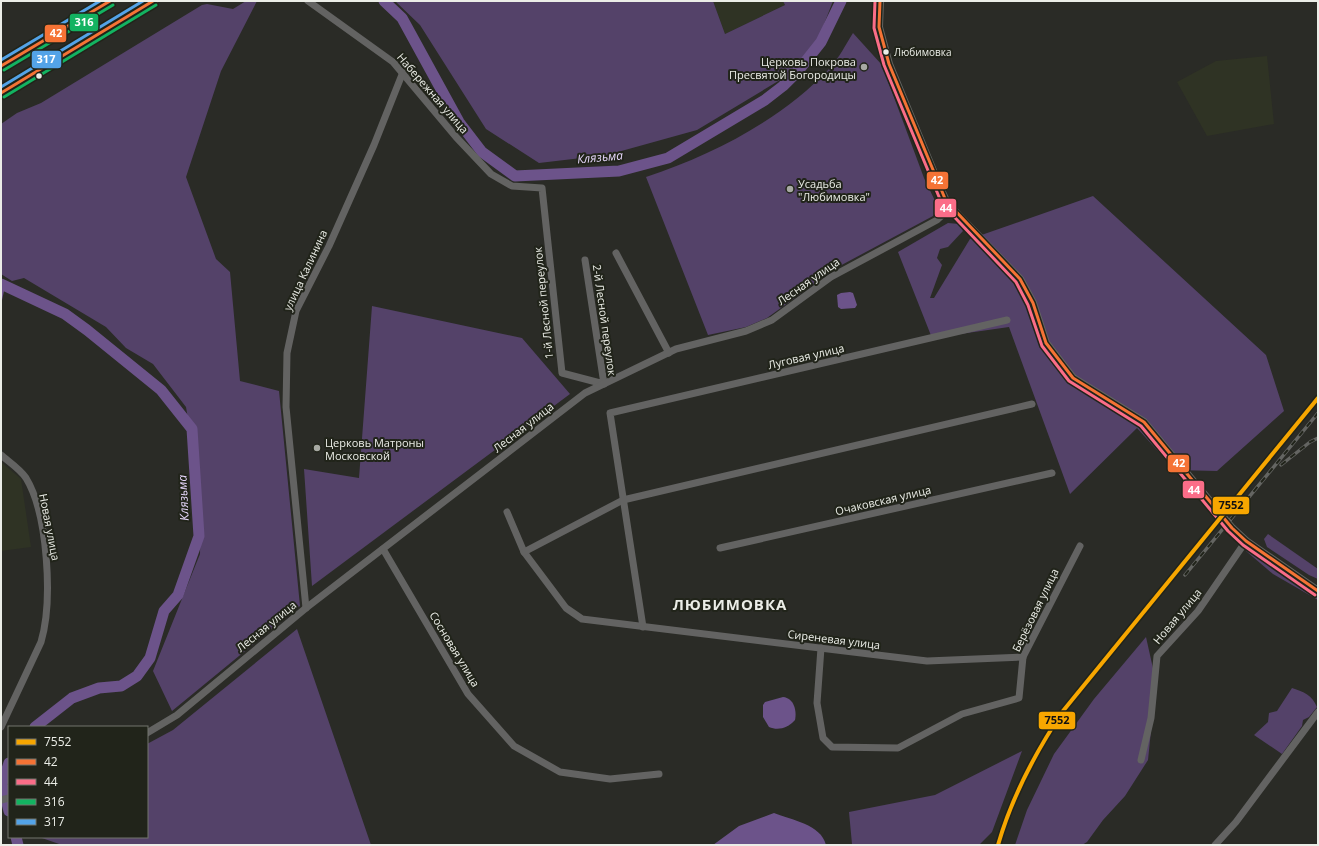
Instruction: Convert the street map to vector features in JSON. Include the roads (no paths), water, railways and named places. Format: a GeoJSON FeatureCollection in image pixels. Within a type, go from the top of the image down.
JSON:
{"type":"FeatureCollection","features":[{"type":"Feature","properties":{"kind":"highway"},"geometry":{"type":"LineString","coordinates":[[1,66],[110,1]]}},
{"type":"Feature","properties":{"kind":"highway"},"geometry":{"type":"LineString","coordinates":[[1,93],[152,1]]}},
{"type":"Feature","properties":{"kind":"main road"},"geometry":{"type":"LineString","coordinates":[[880,1],[879,27],[889,64],[941,190],[951,207],[1020,279],[1033,303],[1046,343],[1074,378],[1144,422],[1232,528],[1246,541],[1318,591]]}},
{"type":"Feature","properties":{"kind":"street","name":"Набережная улица"},"geometry":{"type":"LineString","coordinates":[[308,1],[393,62],[403,72],[456,137],[491,174],[512,186],[542,188]]}},
{"type":"Feature","properties":{"kind":"street","name":"улица Калинина"},"geometry":{"type":"LineString","coordinates":[[306,608],[286,407],[287,353],[296,311],[329,246],[374,145],[403,72]]}},
{"type":"Feature","properties":{"kind":"street","name":"1-й Лесной переулок"},"geometry":{"type":"LineString","coordinates":[[542,188],[562,373],[604,384]]}},
{"type":"Feature","properties":{"kind":"street","name":"Лесная улица"},"geometry":{"type":"LineString","coordinates":[[148,732],[177,715],[306,608],[585,393],[669,352],[746,331],[772,320],[831,277],[937,220],[951,207]]}},
{"type":"Feature","properties":{"kind":"street"},"geometry":{"type":"LineString","coordinates":[[616,253],[669,352]]}},
{"type":"Feature","properties":{"kind":"street","name":"2-й Лесной переулок"},"geometry":{"type":"LineString","coordinates":[[585,260],[604,384]]}},
{"type":"Feature","properties":{"kind":"street","name":"Луговая улица"},"geometry":{"type":"LineString","coordinates":[[624,500],[610,413],[1007,320]]}},
{"type":"Feature","properties":{"kind":"street"},"geometry":{"type":"LineString","coordinates":[[524,552],[624,500],[1032,404]]}},
{"type":"Feature","properties":{"kind":"street","name":"Новая улица"},"geometry":{"type":"LineString","coordinates":[[1,455],[25,476],[32,489],[46,553],[48,581],[45,624],[41,642],[1,727]]}},
{"type":"Feature","properties":{"kind":"street","name":"Очаковская улица"},"geometry":{"type":"LineString","coordinates":[[720,548],[1052,472]]}},
{"type":"Feature","properties":{"kind":"street"},"geometry":{"type":"LineString","coordinates":[[624,500],[643,627]]}},
{"type":"Feature","properties":{"kind":"street","name":"Сиреневая улица"},"geometry":{"type":"LineString","coordinates":[[507,512],[524,552],[566,608],[582,619],[927,661],[1023,657]]}},
{"type":"Feature","properties":{"kind":"street","name":"Новая улица"},"geometry":{"type":"LineString","coordinates":[[1142,760],[1151,718],[1156,656],[1198,611],[1246,541]]}},
{"type":"Feature","properties":{"kind":"street","name":"Берёзовая улица"},"geometry":{"type":"LineString","coordinates":[[821,648],[817,703],[823,738],[832,747],[898,748],[962,714],[1019,698],[1023,657],[1080,546]]}},
{"type":"Feature","properties":{"kind":"street","name":"Сосновая улица"},"geometry":{"type":"LineString","coordinates":[[383,549],[468,694],[514,746],[560,772],[610,779],[659,774]]}},
{"type":"Feature","properties":{"kind":"street"},"geometry":{"type":"LineString","coordinates":[[1214,845],[1236,822],[1318,712]]}},
{"type":"Feature","properties":{"kind":"waterway","name":"Клязьма"},"geometry":{"type":"LineString","coordinates":[[384,1],[402,18],[459,122],[482,152],[515,176],[619,171],[668,158],[765,100],[783,86],[798,71],[821,42],[841,1]]}},
{"type":"Feature","properties":{"kind":"waterway","name":"Клязьма"},"geometry":{"type":"LineString","coordinates":[[1,284],[65,314],[87,330],[161,390],[192,429],[199,536],[178,595],[164,611],[150,658],[137,676],[121,686],[99,688],[72,698],[36,726]]}},
{"type":"Feature","properties":{"kind":"waterway"},"geometry":{"type":"LineString","coordinates":[[1,300],[4,286]]}},
{"type":"Feature","properties":{"kind":"waterway","name":"Клязьма"},"geometry":{"type":"LineString","coordinates":[[8,766],[2,784],[8,807]]}},
{"type":"Feature","properties":{"kind":"waterway","name":"Клязьма"},"geometry":{"type":"LineString","coordinates":[[16,838],[18,845]]}},
{"type":"Feature","properties":{"kind":"railway"},"geometry":{"type":"LineString","coordinates":[[1185,575],[1318,413]]}},
{"type":"Feature","properties":{"kind":"railway"},"geometry":{"type":"LineString","coordinates":[[1281,465],[1310,442],[1318,438]]}},
{"type":"Feature","properties":{"kind":"place","name":"Любимовка"},"geometry":{"type":"Point","coordinates":[886,52]}},
{"type":"Feature","properties":{"kind":"place","name":"Церковь Покрова Пресвятой Богородицы"},"geometry":{"type":"Point","coordinates":[864,67]}},
{"type":"Feature","properties":{"kind":"place","name":"Усадьба \"Любимовка\""},"geometry":{"type":"Point","coordinates":[790,189]}},
{"type":"Feature","properties":{"kind":"place","name":"Церковь Матроны Московской"},"geometry":{"type":"Point","coordinates":[317,448]}},
{"type":"Feature","properties":{"kind":"district","name":"ЛЮБИМОВКА"},"geometry":{"type":"Point","coordinates":[730,604]}}]}
